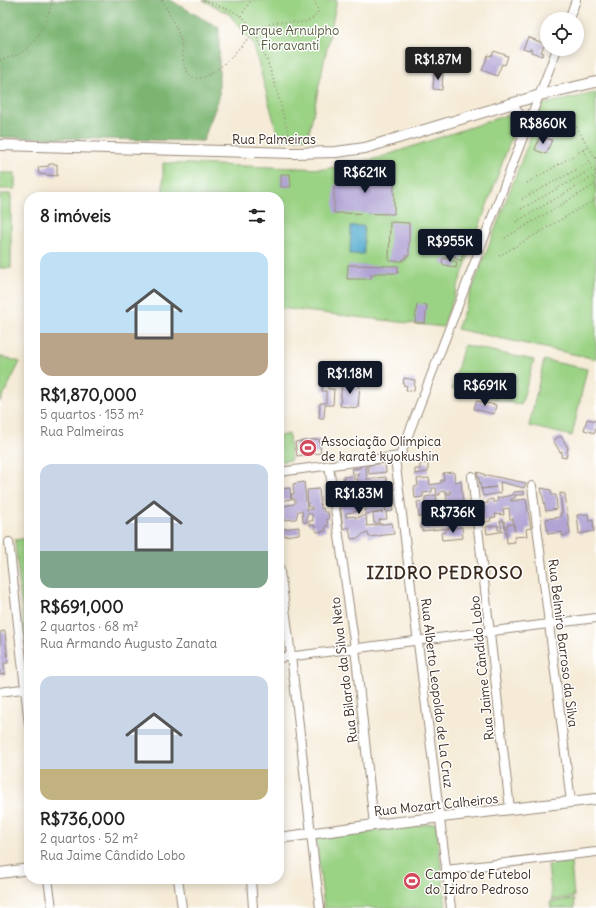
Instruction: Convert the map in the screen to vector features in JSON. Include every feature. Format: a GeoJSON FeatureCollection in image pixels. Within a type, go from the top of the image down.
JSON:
{"type":"FeatureCollection","features":[{"type":"Feature","properties":{"kind":"street"},"geometry":{"type":"LineString","coordinates":[[572,12],[576,0]]}},
{"type":"Feature","properties":{"kind":"street"},"geometry":{"type":"LineString","coordinates":[[284,471],[395,458],[400,456],[554,56]]}},
{"type":"Feature","properties":{"kind":"street","name":"Rua Palmeiras"},"geometry":{"type":"LineString","coordinates":[[0,145],[281,153],[336,152],[366,148],[392,141],[540,95],[596,82]]}},
{"type":"Feature","properties":{"kind":"street"},"geometry":{"type":"LineString","coordinates":[[512,104],[527,124]]}},
{"type":"Feature","properties":{"kind":"street","name":"Rua Alberto Leopoldo de La Cruz"},"geometry":{"type":"LineString","coordinates":[[395,458],[451,908]]}},
{"type":"Feature","properties":{"kind":"street","name":"Rua Bilardo da Silva Neto"},"geometry":{"type":"LineString","coordinates":[[329,466],[355,648],[374,825]]}},
{"type":"Feature","properties":{"kind":"street","name":"Rua Jaime Cândido Lobo"},"geometry":{"type":"LineString","coordinates":[[472,476],[510,809]]}},
{"type":"Feature","properties":{"kind":"street","name":"Rua Belmiro Barroso da Silva"},"geometry":{"type":"LineString","coordinates":[[532,486],[571,802]]}},
{"type":"Feature","properties":{"kind":"street"},"geometry":{"type":"LineString","coordinates":[[9,542],[24,664]]}},
{"type":"Feature","properties":{"kind":"street"},"geometry":{"type":"LineString","coordinates":[[284,600],[292,656],[310,833],[320,908]]}},
{"type":"Feature","properties":{"kind":"street"},"geometry":{"type":"LineString","coordinates":[[284,657],[418,641],[490,630],[596,618]]}},
{"type":"Feature","properties":{"kind":"street"},"geometry":{"type":"LineString","coordinates":[[0,692],[24,688]]}},
{"type":"Feature","properties":{"kind":"street","name":"Rua Mozart Calheiros"},"geometry":{"type":"LineString","coordinates":[[284,837],[596,799]]}},
{"type":"Feature","properties":{"kind":"street"},"geometry":{"type":"LineString","coordinates":[[446,870],[596,852]]}},
{"type":"Feature","properties":{"kind":"street"},"geometry":{"type":"LineString","coordinates":[[0,872],[24,870]]}},
{"type":"Feature","properties":{"kind":"street"},"geometry":{"type":"LineString","coordinates":[[49,884],[52,908]]}},
{"type":"Feature","properties":{"kind":"street"},"geometry":{"type":"LineString","coordinates":[[179,884],[182,908]]}},
{"type":"Feature","properties":{"kind":"street"},"geometry":{"type":"LineString","coordinates":[[251,884],[253,908]]}},
{"type":"Feature","properties":{"kind":"path"},"geometry":{"type":"LineString","coordinates":[[0,60],[21,53],[33,41],[51,7],[52,0]]}},
{"type":"Feature","properties":{"kind":"path"},"geometry":{"type":"LineString","coordinates":[[162,0],[181,40],[186,70],[191,76],[205,77],[220,68],[255,34],[273,23],[305,23],[313,19],[318,12],[315,0]]}},
{"type":"Feature","properties":{"kind":"path"},"geometry":{"type":"LineString","coordinates":[[204,0],[241,16],[255,34],[266,55],[292,147],[287,147]]}},
{"type":"Feature","properties":{"kind":"path"},"geometry":{"type":"LineString","coordinates":[[241,16],[251,0]]}},
{"type":"Feature","properties":{"kind":"path"},"geometry":{"type":"LineString","coordinates":[[572,120],[596,159]]}},
{"type":"Feature","properties":{"kind":"path"},"geometry":{"type":"LineString","coordinates":[[527,183],[588,147]]}},
{"type":"Feature","properties":{"kind":"path"},"geometry":{"type":"LineString","coordinates":[[516,222],[596,173],[583,150]]}},
{"type":"Feature","properties":{"kind":"path"},"geometry":{"type":"LineString","coordinates":[[522,199],[590,162]]}},
{"type":"Feature","properties":{"kind":"path"},"geometry":{"type":"LineString","coordinates":[[521,209],[594,168]]}},
{"type":"Feature","properties":{"kind":"path"},"geometry":{"type":"LineString","coordinates":[[505,238],[596,184]]}},
{"type":"Feature","properties":{"kind":"path"},"geometry":{"type":"LineString","coordinates":[[499,256],[596,199]]}},
{"type":"Feature","properties":{"kind":"green space"},"geometry":{"type":"Polygon","coordinates":[[[0,0],[170,0],[219,28],[219,98],[203,141],[0,137],[0,0]]]}},
{"type":"Feature","properties":{"kind":"green space","name":"Parque Arnulpho Fioravanti"},"geometry":{"type":"Polygon","coordinates":[[[203,0],[337,0],[308,138],[279,140],[253,43],[229,14],[203,0]]]}},
{"type":"Feature","properties":{"kind":"green space"},"geometry":{"type":"Polygon","coordinates":[[[596,93],[596,359],[457,329],[543,104],[596,93]]]}},
{"type":"Feature","properties":{"kind":"green space"},"geometry":{"type":"Polygon","coordinates":[[[507,115],[516,125],[443,327],[284,309],[284,192],[163,192],[163,163],[325,169],[378,158],[507,115]]]}},
{"type":"Feature","properties":{"kind":"green space"},"geometry":{"type":"Polygon","coordinates":[[[0,173],[15,173],[15,189],[0,189],[0,173]]]}},
{"type":"Feature","properties":{"kind":"green space"},"geometry":{"type":"Polygon","coordinates":[[[0,194],[11,194],[11,268],[0,268],[0,194]]]}},
{"type":"Feature","properties":{"kind":"green space"},"geometry":{"type":"Polygon","coordinates":[[[464,345],[534,360],[521,405],[452,389],[464,345]]]}},
{"type":"Feature","properties":{"kind":"green space"},"geometry":{"type":"Polygon","coordinates":[[[0,356],[20,362],[0,402],[0,356]]]}},
{"type":"Feature","properties":{"kind":"green space"},"geometry":{"type":"Polygon","coordinates":[[[544,360],[587,369],[572,436],[529,426],[544,360]]]}},
{"type":"Feature","properties":{"kind":"green space"},"geometry":{"type":"Polygon","coordinates":[[[289,434],[291,460],[284,461],[284,435],[289,434]]]}},
{"type":"Feature","properties":{"kind":"green space"},"geometry":{"type":"Polygon","coordinates":[[[24,539],[24,632],[15,540],[24,539]]]}},
{"type":"Feature","properties":{"kind":"green space"},"geometry":{"type":"Polygon","coordinates":[[[436,823],[446,908],[324,908],[316,838],[436,823]]]}},
{"type":"Feature","properties":{"kind":"green space"},"geometry":{"type":"Polygon","coordinates":[[[571,862],[574,897],[552,900],[548,865],[571,862]]]}},
{"type":"Feature","properties":{"kind":"green space"},"geometry":{"type":"Polygon","coordinates":[[[574,899],[575,908],[551,908],[550,902],[574,899]]]}},
{"type":"Feature","properties":{"kind":"water"},"geometry":{"type":"Polygon","coordinates":[[[351,226],[364,226],[364,254],[350,254],[351,226]]]}},
{"type":"Feature","properties":{"kind":"building"},"geometry":{"type":"Polygon","coordinates":[[[528,37],[540,42],[540,55],[531,52],[531,49],[529,51],[523,49],[528,37]]]}},
{"type":"Feature","properties":{"kind":"building"},"geometry":{"type":"Polygon","coordinates":[[[494,51],[508,56],[505,65],[502,64],[497,76],[482,70],[488,55],[492,56],[494,51]]]}},
{"type":"Feature","properties":{"kind":"building"},"geometry":{"type":"Polygon","coordinates":[[[434,72],[443,73],[442,90],[433,89],[434,72]]]}},
{"type":"Feature","properties":{"kind":"building"},"geometry":{"type":"Polygon","coordinates":[[[540,136],[552,140],[546,154],[535,150],[540,136]]]}},
{"type":"Feature","properties":{"kind":"building"},"geometry":{"type":"Polygon","coordinates":[[[49,164],[57,164],[57,176],[39,174],[38,167],[49,166],[49,164]]]}},
{"type":"Feature","properties":{"kind":"building"},"geometry":{"type":"Polygon","coordinates":[[[281,174],[290,174],[291,187],[281,187],[281,174]]]}},
{"type":"Feature","properties":{"kind":"building"},"geometry":{"type":"Polygon","coordinates":[[[339,174],[394,175],[394,214],[334,213],[334,186],[339,182],[339,174]]]}},
{"type":"Feature","properties":{"kind":"building"},"geometry":{"type":"Polygon","coordinates":[[[390,222],[409,223],[409,256],[406,256],[406,259],[403,259],[403,261],[389,261],[390,222]]]}},
{"type":"Feature","properties":{"kind":"building"},"geometry":{"type":"Polygon","coordinates":[[[446,244],[451,244],[451,257],[445,256],[446,244]]]}},
{"type":"Feature","properties":{"kind":"building"},"geometry":{"type":"Polygon","coordinates":[[[458,249],[464,251],[461,261],[454,258],[458,249]]]}},
{"type":"Feature","properties":{"kind":"building"},"geometry":{"type":"Polygon","coordinates":[[[443,258],[457,262],[456,268],[442,264],[443,258]]]}},
{"type":"Feature","properties":{"kind":"building"},"geometry":{"type":"Polygon","coordinates":[[[348,265],[398,266],[398,273],[375,273],[375,275],[371,275],[371,279],[347,279],[348,265]]]}},
{"type":"Feature","properties":{"kind":"building"},"geometry":{"type":"Polygon","coordinates":[[[417,304],[427,305],[425,323],[415,323],[417,304]]]}},
{"type":"Feature","properties":{"kind":"building"},"geometry":{"type":"Polygon","coordinates":[[[404,378],[415,380],[414,391],[406,390],[407,386],[403,385],[404,378]]]}},
{"type":"Feature","properties":{"kind":"building"},"geometry":{"type":"Polygon","coordinates":[[[323,381],[329,381],[328,389],[334,389],[333,405],[325,405],[324,418],[319,418],[320,403],[326,403],[326,391],[322,391],[323,381]]]}},
{"type":"Feature","properties":{"kind":"building"},"geometry":{"type":"Polygon","coordinates":[[[342,383],[360,384],[358,408],[340,406],[342,383]]]}},
{"type":"Feature","properties":{"kind":"building"},"geometry":{"type":"Polygon","coordinates":[[[476,401],[496,405],[494,414],[474,409],[476,401]]]}},
{"type":"Feature","properties":{"kind":"building"},"geometry":{"type":"Polygon","coordinates":[[[587,419],[596,421],[595,433],[584,430],[587,419]]]}},
{"type":"Feature","properties":{"kind":"building"},"geometry":{"type":"Polygon","coordinates":[[[561,436],[568,448],[566,458],[561,457],[562,451],[560,452],[553,440],[561,436]]]}},
{"type":"Feature","properties":{"kind":"building","name":"Associação Olímpica de karatê kyokushin"},"geometry":{"type":"Polygon","coordinates":[[[319,439],[321,453],[297,456],[295,442],[319,439]]]}},
{"type":"Feature","properties":{"kind":"building"},"geometry":{"type":"Polygon","coordinates":[[[385,463],[386,472],[369,474],[368,465],[385,463]]]}},
{"type":"Feature","properties":{"kind":"building"},"geometry":{"type":"Polygon","coordinates":[[[428,463],[428,472],[415,474],[415,469],[420,469],[420,464],[428,463]]]}},
{"type":"Feature","properties":{"kind":"building"},"geometry":{"type":"Polygon","coordinates":[[[366,464],[367,479],[386,477],[387,487],[363,490],[362,485],[358,486],[357,475],[361,473],[353,474],[352,469],[360,468],[360,465],[366,464]]]}},
{"type":"Feature","properties":{"kind":"building"},"geometry":{"type":"Polygon","coordinates":[[[454,472],[455,482],[461,481],[463,503],[448,505],[446,494],[451,494],[450,491],[446,493],[445,491],[440,492],[440,495],[437,495],[436,488],[432,488],[432,492],[423,493],[423,497],[415,498],[414,487],[418,486],[417,479],[429,478],[430,485],[441,483],[441,480],[444,480],[443,473],[454,472]]]}},
{"type":"Feature","properties":{"kind":"building"},"geometry":{"type":"Polygon","coordinates":[[[477,472],[484,474],[484,476],[487,475],[526,483],[524,488],[500,482],[501,493],[483,496],[477,472]]]}},
{"type":"Feature","properties":{"kind":"building"},"geometry":{"type":"Polygon","coordinates":[[[354,476],[355,492],[358,491],[359,511],[346,513],[346,517],[355,516],[356,518],[366,515],[367,526],[392,523],[394,534],[369,537],[368,533],[363,534],[359,538],[351,539],[349,527],[343,529],[339,494],[343,494],[344,499],[351,498],[350,492],[353,492],[352,490],[345,491],[343,477],[354,476]]]}},
{"type":"Feature","properties":{"kind":"building"},"geometry":{"type":"Polygon","coordinates":[[[304,482],[307,510],[312,509],[312,507],[308,507],[307,490],[319,489],[321,509],[323,508],[324,512],[328,512],[329,519],[327,519],[328,526],[325,526],[326,531],[317,532],[314,525],[309,525],[309,521],[313,521],[312,514],[307,514],[307,522],[303,522],[302,511],[298,511],[296,519],[284,520],[284,506],[294,504],[295,502],[295,499],[292,499],[291,494],[294,494],[293,484],[304,482]]]}},
{"type":"Feature","properties":{"kind":"building"},"geometry":{"type":"Polygon","coordinates":[[[290,488],[291,499],[284,500],[284,489],[290,488]]]}},
{"type":"Feature","properties":{"kind":"building"},"geometry":{"type":"Polygon","coordinates":[[[387,488],[388,494],[385,495],[384,500],[387,519],[379,520],[380,523],[374,523],[373,514],[383,512],[366,514],[365,503],[362,503],[361,500],[364,500],[363,491],[387,488]]]}},
{"type":"Feature","properties":{"kind":"building"},"geometry":{"type":"Polygon","coordinates":[[[541,488],[551,490],[552,495],[556,495],[557,509],[546,511],[541,488]]]}},
{"type":"Feature","properties":{"kind":"building"},"geometry":{"type":"Polygon","coordinates":[[[524,491],[524,495],[515,495],[515,498],[511,499],[511,501],[526,499],[531,528],[526,529],[527,536],[514,537],[515,542],[507,543],[506,531],[487,534],[486,527],[498,525],[498,530],[502,530],[500,521],[504,521],[505,529],[507,529],[507,525],[513,524],[515,531],[513,519],[510,519],[509,508],[503,509],[504,515],[495,514],[496,517],[490,518],[491,521],[483,522],[481,504],[488,503],[488,500],[493,499],[493,502],[498,502],[497,498],[513,495],[513,492],[524,491]]]}},
{"type":"Feature","properties":{"kind":"building"},"geometry":{"type":"Polygon","coordinates":[[[560,493],[565,494],[570,534],[562,536],[562,532],[548,534],[546,519],[561,517],[560,493]]]}},
{"type":"Feature","properties":{"kind":"building"},"geometry":{"type":"Polygon","coordinates":[[[436,495],[438,507],[434,507],[435,514],[419,517],[417,502],[425,501],[425,497],[436,495]]]}},
{"type":"Feature","properties":{"kind":"building"},"geometry":{"type":"Polygon","coordinates":[[[385,505],[392,505],[393,511],[386,512],[385,505]]]}},
{"type":"Feature","properties":{"kind":"building"},"geometry":{"type":"Polygon","coordinates":[[[442,506],[443,511],[457,508],[458,515],[465,515],[465,522],[452,524],[451,520],[445,521],[445,523],[449,523],[449,528],[422,531],[420,524],[431,523],[430,518],[440,517],[439,507],[442,506]]]}},
{"type":"Feature","properties":{"kind":"building"},"geometry":{"type":"Polygon","coordinates":[[[588,514],[589,521],[593,520],[594,531],[579,534],[577,515],[588,514]]]}},
{"type":"Feature","properties":{"kind":"building"},"geometry":{"type":"Polygon","coordinates":[[[299,527],[299,534],[284,536],[284,529],[299,527]]]}},
{"type":"Feature","properties":{"kind":"building"},"geometry":{"type":"Polygon","coordinates":[[[462,527],[463,538],[442,540],[441,533],[446,532],[446,529],[462,527]]]}},
{"type":"Feature","properties":{"kind":"building"},"geometry":{"type":"Polygon","coordinates":[[[5,631],[8,663],[4,663],[5,674],[0,675],[0,632],[5,631]]]}},
{"type":"Feature","properties":{"kind":"place","name":"Associação Olímpica de karatê kyokushin"},"geometry":{"type":"Point","coordinates":[308,448]}},
{"type":"Feature","properties":{"kind":"place","name":"Campo de Futebol do Izidro Pedroso"},"geometry":{"type":"Point","coordinates":[412,881]}},
{"type":"Feature","properties":{"kind":"district","name":"IZIDRO PEDROSO"},"geometry":{"type":"Point","coordinates":[445,573]}}]}
